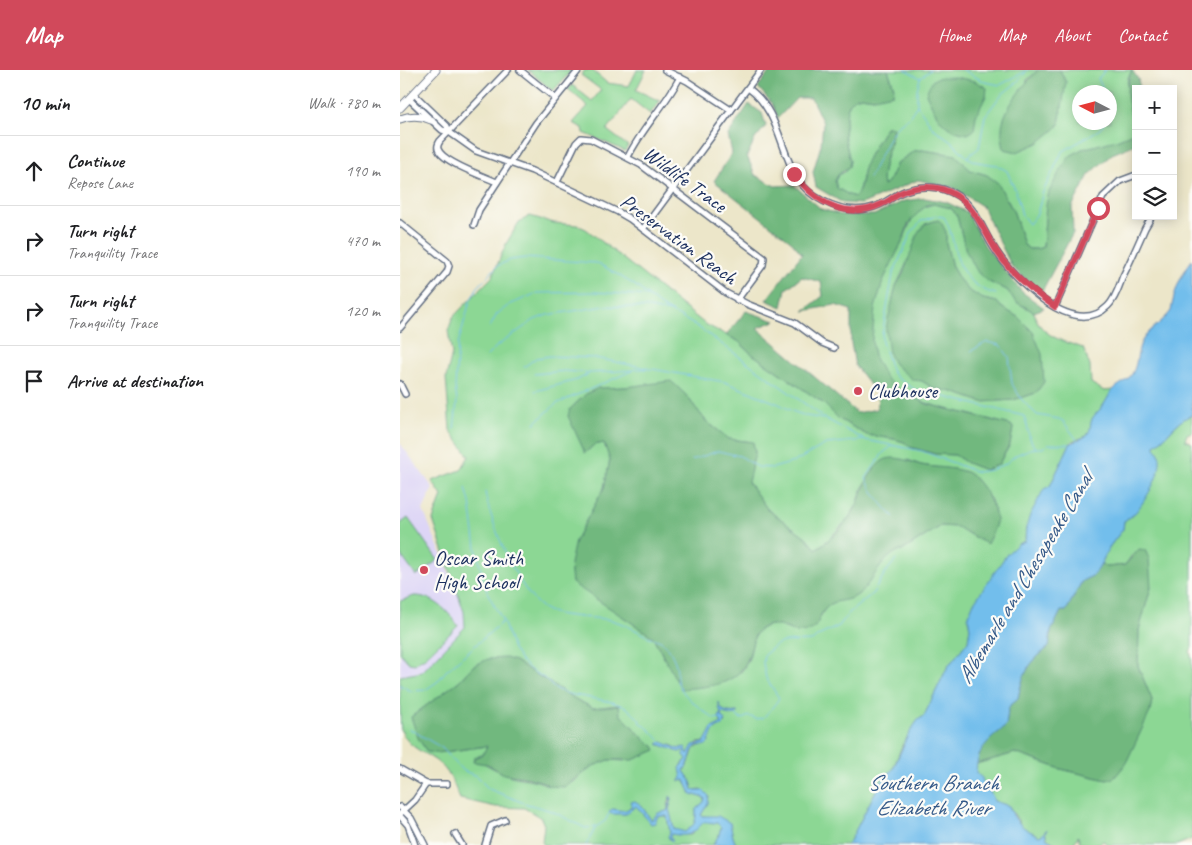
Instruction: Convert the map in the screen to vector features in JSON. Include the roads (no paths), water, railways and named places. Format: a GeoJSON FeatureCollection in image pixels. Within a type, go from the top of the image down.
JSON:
{"type":"FeatureCollection","features":[{"type":"Feature","properties":{"kind":"main road"},"geometry":{"type":"LineString","coordinates":[[400,108],[436,70]]}},
{"type":"Feature","properties":{"kind":"main road"},"geometry":{"type":"LineString","coordinates":[[400,119],[412,116],[425,117],[431,120]]}},
{"type":"Feature","properties":{"kind":"street"},"geometry":{"type":"LineString","coordinates":[[498,182],[458,165],[442,154],[438,149],[438,145],[508,70]]}},
{"type":"Feature","properties":{"kind":"street"},"geometry":{"type":"LineString","coordinates":[[520,70],[555,98]]}},
{"type":"Feature","properties":{"kind":"street"},"geometry":{"type":"LineString","coordinates":[[474,226],[479,210],[536,123],[579,70]]}},
{"type":"Feature","properties":{"kind":"street"},"geometry":{"type":"LineString","coordinates":[[665,70],[680,77],[731,110]]}},
{"type":"Feature","properties":{"kind":"street"},"geometry":{"type":"LineString","coordinates":[[643,229],[761,70]]}},
{"type":"Feature","properties":{"kind":"street"},"geometry":{"type":"LineString","coordinates":[[628,157],[636,140],[669,97],[680,77]]}},
{"type":"Feature","properties":{"kind":"street"},"geometry":{"type":"LineString","coordinates":[[748,88],[767,107],[790,165],[794,168],[797,178],[808,192],[821,201],[852,210],[872,208],[885,203],[903,192],[921,187],[939,188],[954,194],[972,209],[996,251],[1009,268],[1029,288],[1055,307],[1070,315],[1087,317],[1100,312],[1110,304],[1150,220]]}},
{"type":"Feature","properties":{"kind":"street","name":"Preservation Reach"},"geometry":{"type":"LineString","coordinates":[[411,96],[431,120],[466,146],[557,182],[618,212],[737,300],[794,323],[822,343],[834,348]]}},
{"type":"Feature","properties":{"kind":"street","name":"Preservation Reach"},"geometry":{"type":"LineString","coordinates":[[411,96],[447,126],[449,132]]}},
{"type":"Feature","properties":{"kind":"street","name":"Wildlife Trace"},"geometry":{"type":"LineString","coordinates":[[557,182],[576,143],[581,138],[588,138],[641,164],[764,258],[763,265],[737,300]]}},
{"type":"Feature","properties":{"kind":"street"},"geometry":{"type":"LineString","coordinates":[[1055,307],[1103,197],[1120,182],[1132,177]]}},
{"type":"Feature","properties":{"kind":"street"},"geometry":{"type":"LineString","coordinates":[[400,222],[447,261],[449,266],[447,272],[400,328]]}},
{"type":"Feature","properties":{"kind":"street"},"geometry":{"type":"LineString","coordinates":[[400,384],[405,394]]}},
{"type":"Feature","properties":{"kind":"street"},"geometry":{"type":"LineString","coordinates":[[400,769],[426,784],[447,784]]}},
{"type":"Feature","properties":{"kind":"street"},"geometry":{"type":"LineString","coordinates":[[401,812],[426,784]]}},
{"type":"Feature","properties":{"kind":"street"},"geometry":{"type":"LineString","coordinates":[[401,812],[415,845]]}},
{"type":"Feature","properties":{"kind":"street"},"geometry":{"type":"LineString","coordinates":[[401,812],[417,828],[425,845]]}},
{"type":"Feature","properties":{"kind":"street"},"geometry":{"type":"LineString","coordinates":[[485,845],[491,826],[505,820]]}},
{"type":"Feature","properties":{"kind":"street"},"geometry":{"type":"LineString","coordinates":[[455,834],[462,845]]}},
{"type":"Feature","properties":{"kind":"water","name":"Southern Branch Elizabeth River"},"geometry":{"type":"Polygon","coordinates":[[[1192,260],[1192,415],[1181,421],[1155,445],[1160,462],[1150,491],[1134,514],[1124,521],[1123,529],[1110,546],[1094,575],[1082,581],[1066,611],[1061,611],[1051,631],[1049,647],[1036,658],[1024,675],[1018,698],[1010,705],[1008,710],[1006,726],[981,751],[977,764],[976,773],[982,778],[994,801],[1009,806],[1017,821],[1033,833],[1039,836],[1047,829],[1045,834],[1047,839],[1058,845],[846,845],[850,841],[880,783],[893,769],[909,733],[918,720],[924,716],[947,668],[968,641],[970,628],[968,617],[973,604],[1007,554],[1018,544],[1025,541],[1030,515],[1044,489],[1050,486],[1069,446],[1088,434],[1092,419],[1111,393],[1132,374],[1141,342],[1171,311],[1178,284],[1192,260]]]}},
{"type":"Feature","properties":{"kind":"water"},"geometry":{"type":"Polygon","coordinates":[[[719,702],[725,712],[738,713],[732,715],[722,713],[721,716],[725,720],[723,726],[714,731],[707,744],[695,747],[684,771],[691,781],[693,790],[703,790],[709,796],[708,803],[701,815],[718,816],[730,823],[736,845],[713,845],[721,827],[717,823],[704,822],[693,832],[686,835],[671,834],[672,842],[668,837],[670,832],[667,816],[658,816],[655,823],[651,824],[636,806],[626,814],[611,814],[609,812],[612,809],[627,810],[632,806],[631,802],[635,801],[641,805],[651,820],[658,813],[667,811],[671,801],[670,796],[672,798],[669,809],[674,829],[685,832],[693,825],[696,809],[704,802],[705,798],[691,794],[685,780],[679,781],[682,778],[680,768],[687,759],[684,755],[684,750],[679,752],[658,744],[662,742],[678,749],[685,747],[688,754],[693,745],[704,743],[712,728],[722,723],[719,718],[721,712],[719,702]]]}},
{"type":"Feature","properties":{"kind":"waterway"},"geometry":{"type":"LineString","coordinates":[[906,70],[920,78],[930,70]]}},
{"type":"Feature","properties":{"kind":"waterway"},"geometry":{"type":"LineString","coordinates":[[963,70],[985,82],[1000,85],[1028,70]]}},
{"type":"Feature","properties":{"kind":"waterway"},"geometry":{"type":"LineString","coordinates":[[1101,85],[1098,79],[1105,70]]}},
{"type":"Feature","properties":{"kind":"waterway"},"geometry":{"type":"LineString","coordinates":[[967,157],[979,148],[985,116],[1001,95],[1026,72]]}},
{"type":"Feature","properties":{"kind":"waterway"},"geometry":{"type":"LineString","coordinates":[[869,178],[889,138],[897,126],[909,117],[917,105],[917,90],[920,78]]}},
{"type":"Feature","properties":{"kind":"waterway"},"geometry":{"type":"LineString","coordinates":[[917,105],[933,128],[951,141],[967,157],[977,162],[997,165],[1007,171],[1016,192],[1022,215],[1029,224],[1037,214],[1043,192],[1062,152],[1098,130]]}},
{"type":"Feature","properties":{"kind":"waterway"},"geometry":{"type":"LineString","coordinates":[[996,294],[975,284],[962,269],[944,217],[936,216],[921,221],[911,233],[893,274],[882,335],[882,342],[892,372],[897,378],[916,390],[1024,416],[1031,441],[1036,448],[1043,448],[1047,444],[1070,444]]}},
{"type":"Feature","properties":{"kind":"waterway"},"geometry":{"type":"LineString","coordinates":[[454,430],[457,401],[455,387],[458,344],[470,301],[477,288],[497,266],[510,260],[525,258],[597,263],[636,286],[659,305],[698,327],[826,419],[865,440],[922,451],[977,472],[991,470],[1005,464],[1016,455],[1036,448]]}},
{"type":"Feature","properties":{"kind":"waterway"},"geometry":{"type":"LineString","coordinates":[[490,327],[497,314],[509,305],[537,293],[595,292],[648,296]]}},
{"type":"Feature","properties":{"kind":"waterway"},"geometry":{"type":"LineString","coordinates":[[487,356],[497,346],[534,320],[547,315],[606,306],[649,308],[671,312]]}},
{"type":"Feature","properties":{"kind":"waterway"},"geometry":{"type":"LineString","coordinates":[[971,351],[987,342],[1000,345],[1009,357],[1012,384],[1022,400],[1037,415],[1063,421],[1078,441]]}},
{"type":"Feature","properties":{"kind":"waterway"},"geometry":{"type":"LineString","coordinates":[[524,367],[536,358],[550,356],[595,358],[647,368]]}},
{"type":"Feature","properties":{"kind":"waterway"},"geometry":{"type":"LineString","coordinates":[[535,423],[556,404],[636,369],[652,369],[725,382],[792,411],[824,419]]}},
{"type":"Feature","properties":{"kind":"waterway"},"geometry":{"type":"LineString","coordinates":[[534,374],[564,371],[591,373],[633,370]]}},
{"type":"Feature","properties":{"kind":"waterway"},"geometry":{"type":"LineString","coordinates":[[535,391],[577,380],[589,374]]}},
{"type":"Feature","properties":{"kind":"waterway"},"geometry":{"type":"LineString","coordinates":[[692,460],[718,451],[740,456],[758,467],[773,468],[794,462],[826,444],[865,440]]}},
{"type":"Feature","properties":{"kind":"waterway"},"geometry":{"type":"LineString","coordinates":[[892,446],[883,453],[866,478],[879,500],[895,518]]}},
{"type":"Feature","properties":{"kind":"waterway"},"geometry":{"type":"LineString","coordinates":[[466,488],[483,579],[488,594],[503,621],[513,649],[521,661],[555,689],[626,707],[661,743]]}},
{"type":"Feature","properties":{"kind":"waterway"},"geometry":{"type":"LineString","coordinates":[[485,492],[493,521],[508,558],[517,576],[537,604],[554,613],[614,621],[664,643],[674,659],[677,670],[677,682],[682,690],[695,704],[714,719],[720,718]]}},
{"type":"Feature","properties":{"kind":"waterway"},"geometry":{"type":"LineString","coordinates":[[736,714],[742,719],[749,716],[756,719],[763,718],[779,698],[766,678],[763,663],[764,655],[783,642],[812,641],[839,626],[849,613],[873,593],[885,573],[896,560]]}},
{"type":"Feature","properties":{"kind":"waterway"},"geometry":{"type":"LineString","coordinates":[[400,685],[411,691],[425,690],[437,682],[446,671],[502,622]]}},
{"type":"Feature","properties":{"kind":"waterway"},"geometry":{"type":"LineString","coordinates":[[410,729],[442,748],[462,770],[476,776],[489,789],[524,803],[552,811],[585,828],[596,827]]}},
{"type":"Feature","properties":{"kind":"waterway"},"geometry":{"type":"LineString","coordinates":[[586,845],[596,827],[605,821],[610,812]]}},
{"type":"Feature","properties":{"kind":"place","name":"Clubhouse"},"geometry":{"type":"Point","coordinates":[858,391]}},
{"type":"Feature","properties":{"kind":"place","name":"Oscar Smith High School"},"geometry":{"type":"Point","coordinates":[424,570]}},
{"type":"Feature","properties":{"kind":"water label","name":"Albemarle and Chesapeake Canal"},"geometry":{"type":"Point","coordinates":[1025,578]}}]}
